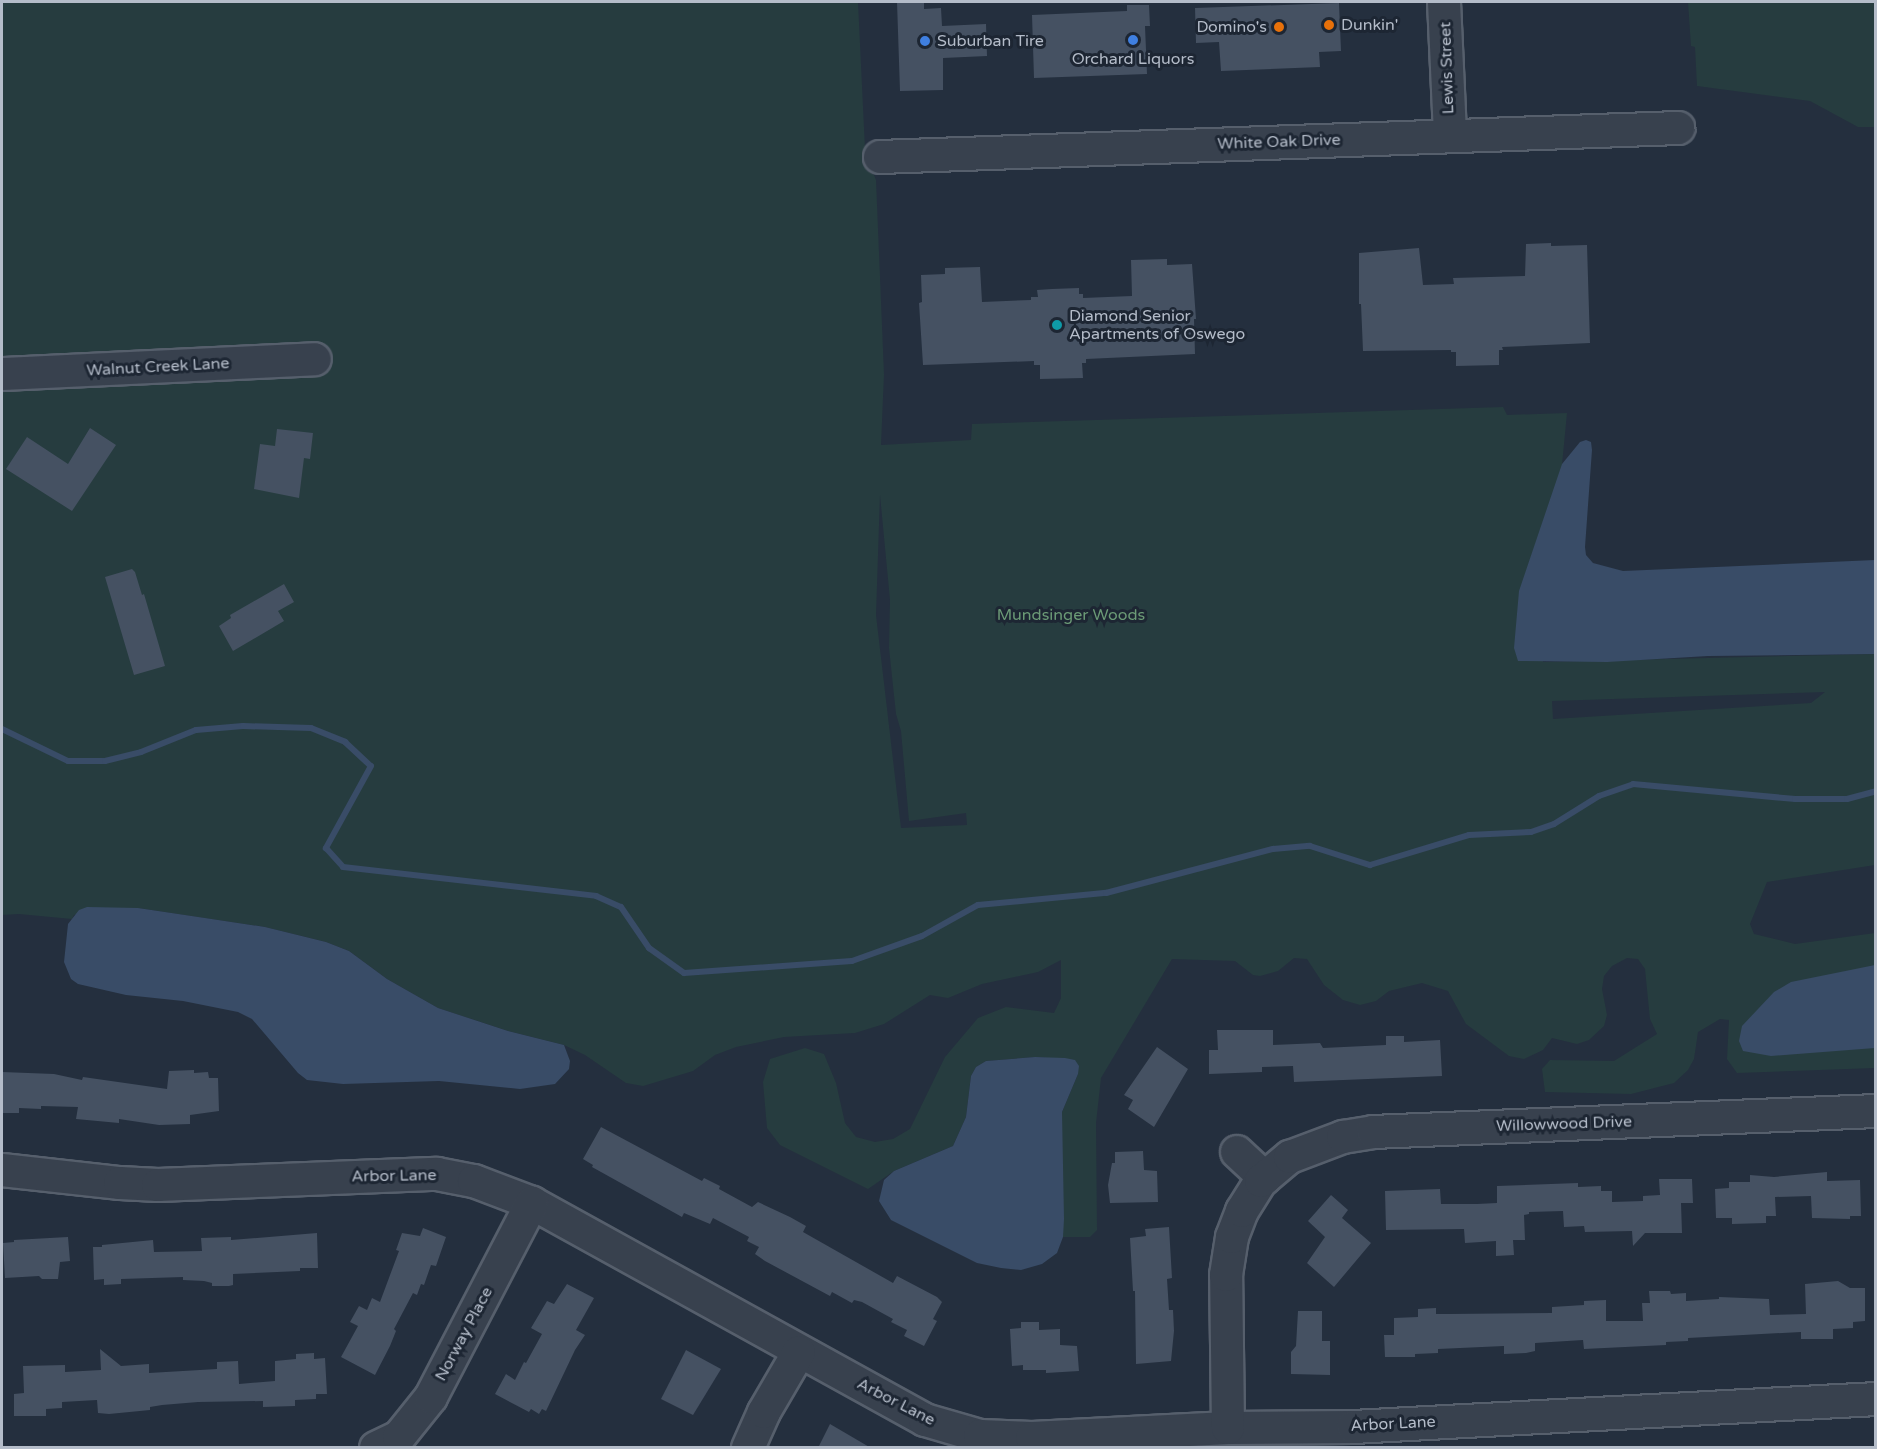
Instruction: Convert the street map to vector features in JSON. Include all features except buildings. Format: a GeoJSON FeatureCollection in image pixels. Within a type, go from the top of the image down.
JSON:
{"type":"FeatureCollection","features":[{"type":"Feature","properties":{"kind":"street","name":"Lewis Street"},"geometry":{"type":"LineString","coordinates":[[1444,2],[1450,135]]}},
{"type":"Feature","properties":{"kind":"street","name":"White Oak Drive"},"geometry":{"type":"LineString","coordinates":[[880,157],[1678,128]]}},
{"type":"Feature","properties":{"kind":"street","name":"Walnut Creek Lane"},"geometry":{"type":"LineString","coordinates":[[2,374],[315,359]]}},
{"type":"Feature","properties":{"kind":"street","name":"Willowwood Drive"},"geometry":{"type":"LineString","coordinates":[[1228,1428],[1226,1275],[1232,1237],[1242,1211],[1264,1178],[1290,1157],[1315,1146],[1373,1132],[1875,1111]]}},
{"type":"Feature","properties":{"kind":"street"},"geometry":{"type":"LineString","coordinates":[[1237,1152],[1264,1178]]}},
{"type":"Feature","properties":{"kind":"street","name":"Arbor Lane"},"geometry":{"type":"LineString","coordinates":[[2,1170],[158,1185],[437,1174],[474,1181],[532,1203],[926,1420],[980,1436],[1032,1438],[1228,1428],[1353,1427],[1875,1399]]}},
{"type":"Feature","properties":{"kind":"street","name":"Norway Place"},"geometry":{"type":"LineString","coordinates":[[376,1448],[399,1437],[430,1397],[532,1203]]}},
{"type":"Feature","properties":{"kind":"street"},"geometry":{"type":"LineString","coordinates":[[748,1448],[764,1412],[799,1352]]}},
{"type":"Feature","properties":{"kind":"green space","name":"Mundsinger Woods"},"geometry":{"type":"Polygon","coordinates":[[[2,2],[858,2],[866,170],[874,175],[876,180],[884,374],[881,445],[971,440],[972,424],[1503,407],[1507,415],[1567,413],[1543,662],[1875,654],[1875,865],[1767,882],[1750,924],[1754,934],[1795,944],[1875,933],[1875,1068],[1737,1073],[1727,1059],[1729,1020],[1720,1019],[1698,1032],[1694,1059],[1688,1070],[1674,1083],[1631,1094],[1545,1092],[1542,1069],[1550,1060],[1614,1061],[1657,1034],[1650,1019],[1645,969],[1638,959],[1627,958],[1612,966],[1604,976],[1602,989],[1607,1015],[1604,1026],[1589,1040],[1577,1044],[1552,1038],[1543,1050],[1524,1059],[1509,1056],[1466,1024],[1448,991],[1422,983],[1389,991],[1376,1001],[1360,1005],[1343,1000],[1324,985],[1307,959],[1294,958],[1278,971],[1260,976],[1253,975],[1235,961],[1172,959],[1101,1078],[1096,1123],[1097,1230],[1090,1237],[1063,1237],[1060,1128],[1062,1112],[1078,1074],[1074,1060],[1035,1057],[986,1061],[976,1067],[971,1076],[966,1117],[953,1146],[894,1171],[868,1189],[780,1145],[767,1128],[763,1082],[770,1059],[805,1048],[824,1054],[836,1083],[845,1123],[856,1137],[875,1142],[893,1139],[910,1129],[945,1057],[978,1018],[1006,1007],[1054,1013],[1061,998],[1061,960],[1038,972],[982,984],[948,998],[930,995],[884,1024],[855,1033],[784,1037],[736,1047],[715,1055],[693,1071],[643,1086],[626,1083],[585,1055],[564,1045],[508,1031],[438,1008],[387,979],[349,951],[326,942],[265,927],[138,908],[74,915],[72,919],[19,914],[2,915],[2,2]],[[880,495],[876,615],[901,828],[967,825],[966,813],[909,821],[901,731],[896,714],[889,648],[890,600],[880,495]],[[1825,692],[1552,701],[1553,719],[1811,703],[1825,692]]]}},
{"type":"Feature","properties":{"kind":"green space"},"geometry":{"type":"Polygon","coordinates":[[[1688,2],[1875,2],[1875,127],[1858,127],[1810,101],[1697,86],[1695,47],[1691,46],[1688,2]]]}},
{"type":"Feature","properties":{"kind":"water"},"geometry":{"type":"Polygon","coordinates":[[[1586,440],[1591,442],[1592,450],[1585,547],[1586,555],[1593,563],[1623,571],[1875,560],[1875,654],[1708,656],[1607,662],[1518,661],[1514,648],[1519,591],[1562,464],[1580,442],[1586,440]]]}},
{"type":"Feature","properties":{"kind":"water"},"geometry":{"type":"Polygon","coordinates":[[[87,907],[138,908],[265,927],[326,942],[349,951],[387,979],[438,1008],[508,1031],[564,1045],[570,1061],[569,1069],[555,1084],[520,1089],[439,1081],[343,1084],[307,1080],[298,1073],[252,1019],[238,1012],[183,1001],[126,995],[78,984],[71,979],[64,962],[68,924],[79,910],[87,907]]]}},
{"type":"Feature","properties":{"kind":"water"},"geometry":{"type":"Polygon","coordinates":[[[1875,965],[1875,1048],[1771,1056],[1743,1051],[1739,1041],[1742,1026],[1774,992],[1791,982],[1875,965]]]}},
{"type":"Feature","properties":{"kind":"water"},"geometry":{"type":"Polygon","coordinates":[[[1035,1057],[1075,1060],[1079,1066],[1078,1074],[1062,1112],[1064,1219],[1063,1237],[1057,1253],[1042,1264],[1021,1270],[1001,1268],[977,1263],[891,1220],[879,1201],[884,1180],[894,1171],[953,1146],[966,1117],[971,1076],[976,1067],[986,1061],[1035,1057]]]}},
{"type":"Feature","properties":{"kind":"waterway"},"geometry":{"type":"LineString","coordinates":[[2,729],[68,761],[105,761],[141,752],[196,730],[243,726],[311,728],[345,742],[371,766],[326,848],[343,867],[596,896],[621,907],[649,948],[684,973],[852,961],[922,936],[978,905],[1106,893],[1273,849],[1310,846],[1370,865],[1469,835],[1531,832],[1554,824],[1599,796],[1633,784],[1795,799],[1847,799],[1876,791]]}},
{"type":"Feature","properties":{"kind":"place","name":"Dunkin'"},"geometry":{"type":"Point","coordinates":[1329,25]}},
{"type":"Feature","properties":{"kind":"place","name":"Domino's"},"geometry":{"type":"Point","coordinates":[1279,27]}},
{"type":"Feature","properties":{"kind":"place","name":"Orchard Liquors"},"geometry":{"type":"Point","coordinates":[1133,40]}},
{"type":"Feature","properties":{"kind":"place","name":"Suburban Tire"},"geometry":{"type":"Point","coordinates":[925,41]}},
{"type":"Feature","properties":{"kind":"place","name":"Diamond Senior Apartments of Oswego"},"geometry":{"type":"Point","coordinates":[1057,325]}}]}
